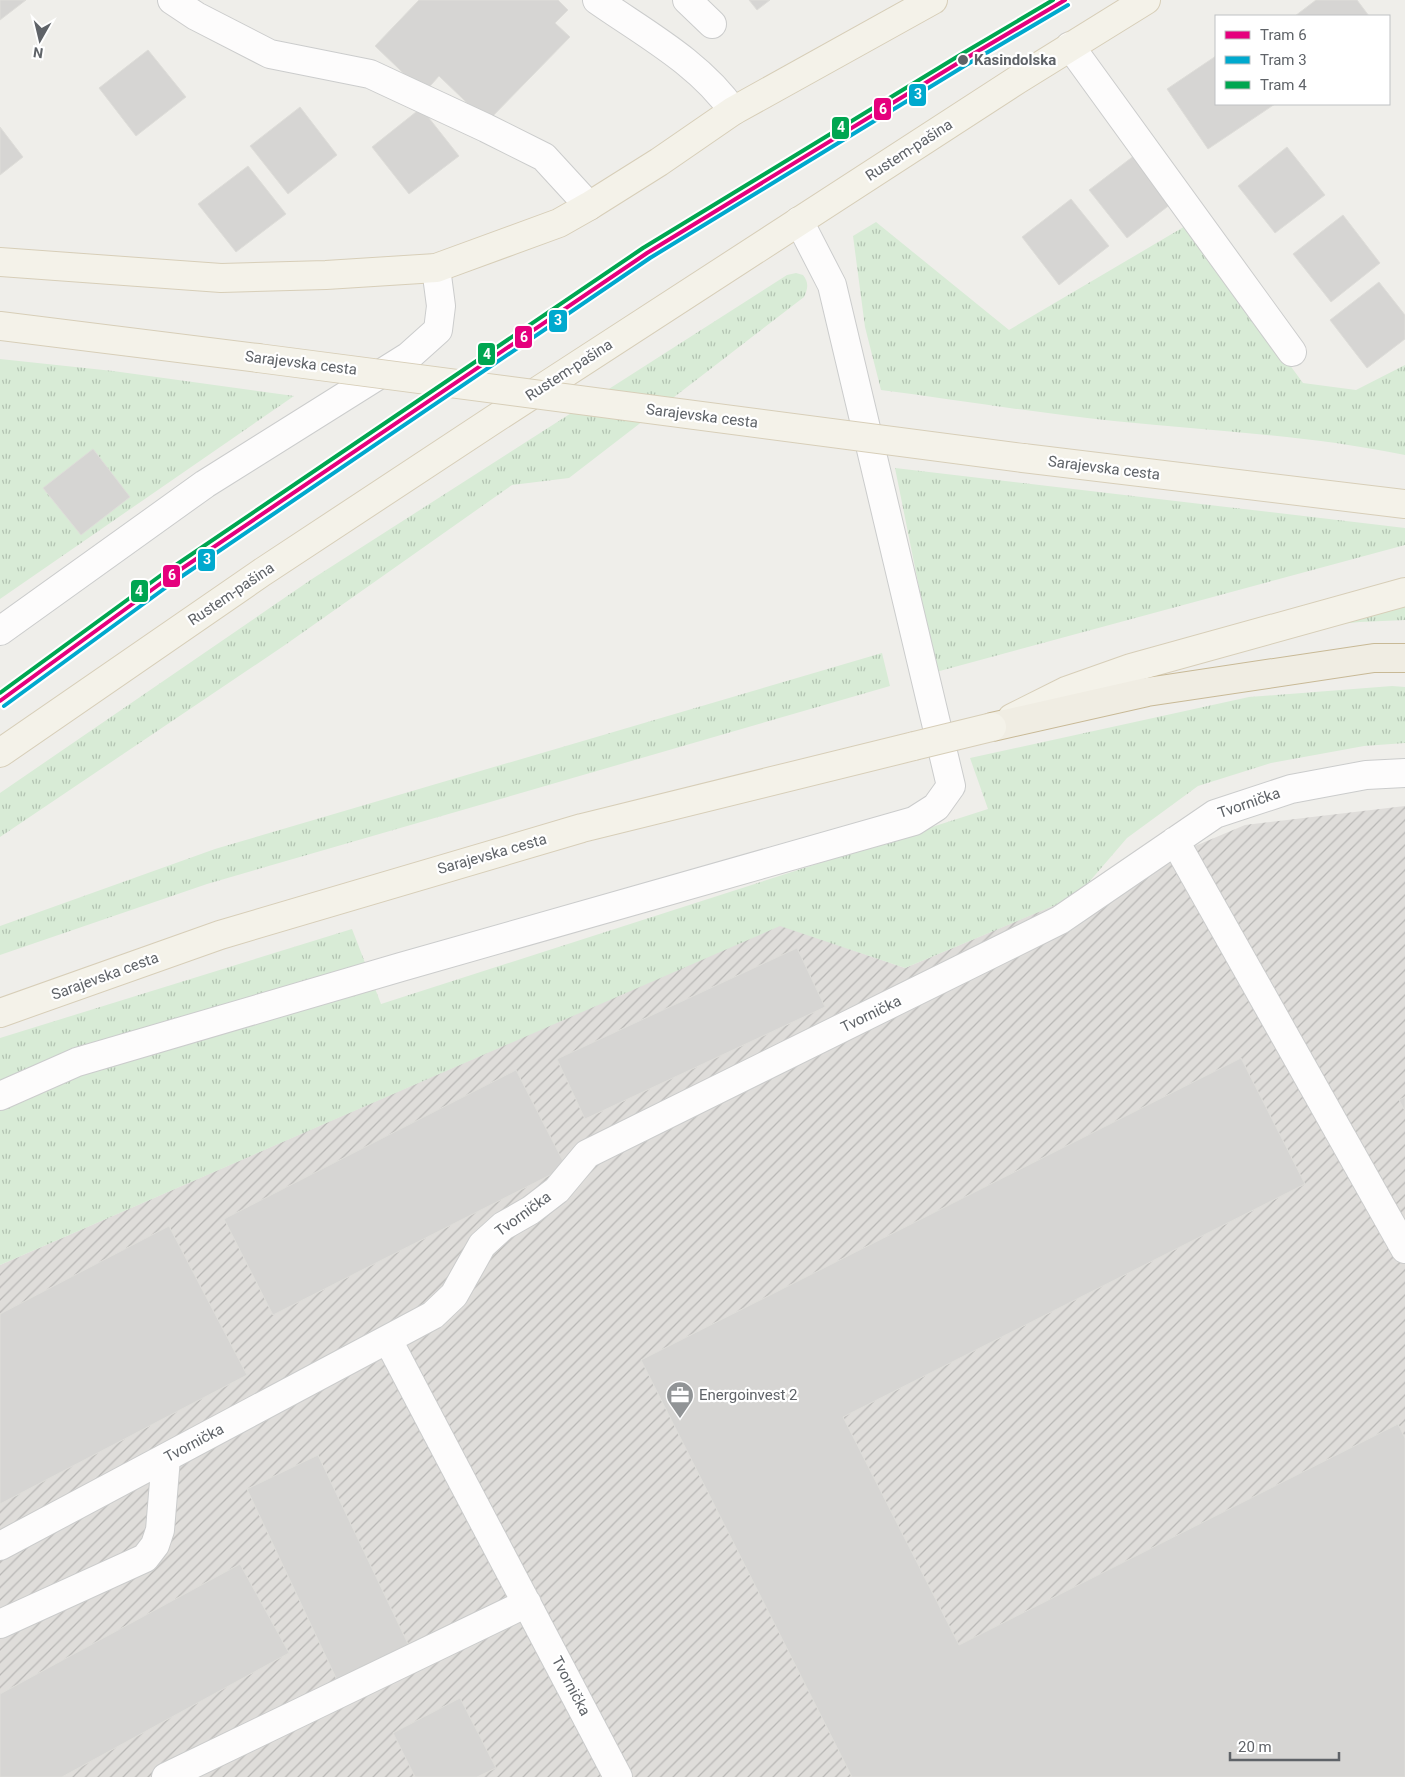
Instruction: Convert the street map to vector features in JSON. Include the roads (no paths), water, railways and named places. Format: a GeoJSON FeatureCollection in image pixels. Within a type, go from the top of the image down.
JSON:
{"type":"FeatureCollection","features":[{"type":"Feature","properties":{"kind":"highway"},"geometry":{"type":"LineString","coordinates":[[992,727],[1147,692],[1374,658],[1405,658]]}},
{"type":"Feature","properties":{"kind":"main road"},"geometry":{"type":"LineString","coordinates":[[0,262],[221,278],[326,275],[436,268],[558,223],[590,206],[659,162],[733,111],[933,0]]}},
{"type":"Feature","properties":{"kind":"main road","name":"Rustem-pašina"},"geometry":{"type":"LineString","coordinates":[[0,753],[269,567],[799,221],[1070,46],[1146,0]]}},
{"type":"Feature","properties":{"kind":"main road","name":"Sarajevska cesta"},"geometry":{"type":"LineString","coordinates":[[0,326],[1023,458],[1405,504]]}},
{"type":"Feature","properties":{"kind":"main road","name":"Sarajevska cesta"},"geometry":{"type":"LineString","coordinates":[[0,1013],[220,935],[572,831],[992,727],[1066,691],[1131,668],[1405,592]]}},
{"type":"Feature","properties":{"kind":"street"},"geometry":{"type":"LineString","coordinates":[[172,0],[196,16],[270,54],[370,74],[544,157],[590,206]]}},
{"type":"Feature","properties":{"kind":"street"},"geometry":{"type":"LineString","coordinates":[[687,0],[712,24]]}},
{"type":"Feature","properties":{"kind":"street"},"geometry":{"type":"LineString","coordinates":[[615,5],[690,65],[722,94],[733,111]]}},
{"type":"Feature","properties":{"kind":"street"},"geometry":{"type":"LineString","coordinates":[[1070,46],[1292,352]]}},
{"type":"Feature","properties":{"kind":"street"},"geometry":{"type":"LineString","coordinates":[[0,1096],[77,1062],[420,961],[914,820],[936,807],[951,786],[947,766],[832,285],[799,221]]}},
{"type":"Feature","properties":{"kind":"street"},"geometry":{"type":"LineString","coordinates":[[0,631],[205,484],[409,356],[438,330],[442,306],[436,268]]}},
{"type":"Feature","properties":{"kind":"street","name":"Tvornička"},"geometry":{"type":"LineString","coordinates":[[0,1546],[433,1315],[454,1295],[482,1245],[503,1226],[530,1210],[557,1190],[587,1154],[1060,920],[1215,814],[1291,789],[1366,775],[1405,773]]}},
{"type":"Feature","properties":{"kind":"street"},"geometry":{"type":"LineString","coordinates":[[1175,841],[1405,1249]]}},
{"type":"Feature","properties":{"kind":"street","name":"Tvornička"},"geometry":{"type":"LineString","coordinates":[[388,1340],[527,1603],[611,1775]]}},
{"type":"Feature","properties":{"kind":"street"},"geometry":{"type":"LineString","coordinates":[[0,1624],[146,1558],[155,1545],[160,1530],[166,1458]]}},
{"type":"Feature","properties":{"kind":"street"},"geometry":{"type":"LineString","coordinates":[[166,1777],[527,1603]]}},
{"type":"Feature","properties":{"kind":"tram line","name":"4"},"geometry":{"type":"LineString","coordinates":[[0,693],[164,573],[643,248],[1053,0]]}},
{"type":"Feature","properties":{"kind":"tram line","name":"6"},"geometry":{"type":"LineString","coordinates":[[0,701],[168,578],[647,253],[1065,0]]}},
{"type":"Feature","properties":{"kind":"tram line","name":"3"},"geometry":{"type":"LineString","coordinates":[[4,706],[172,583],[650,258],[1068,5]]}},
{"type":"Feature","properties":{"kind":"place","name":"Kasindolska"},"geometry":{"type":"Point","coordinates":[963,60]}},
{"type":"Feature","properties":{"kind":"place","name":"Energoinvest 2"},"geometry":{"type":"Point","coordinates":[680,1419]}}]}
